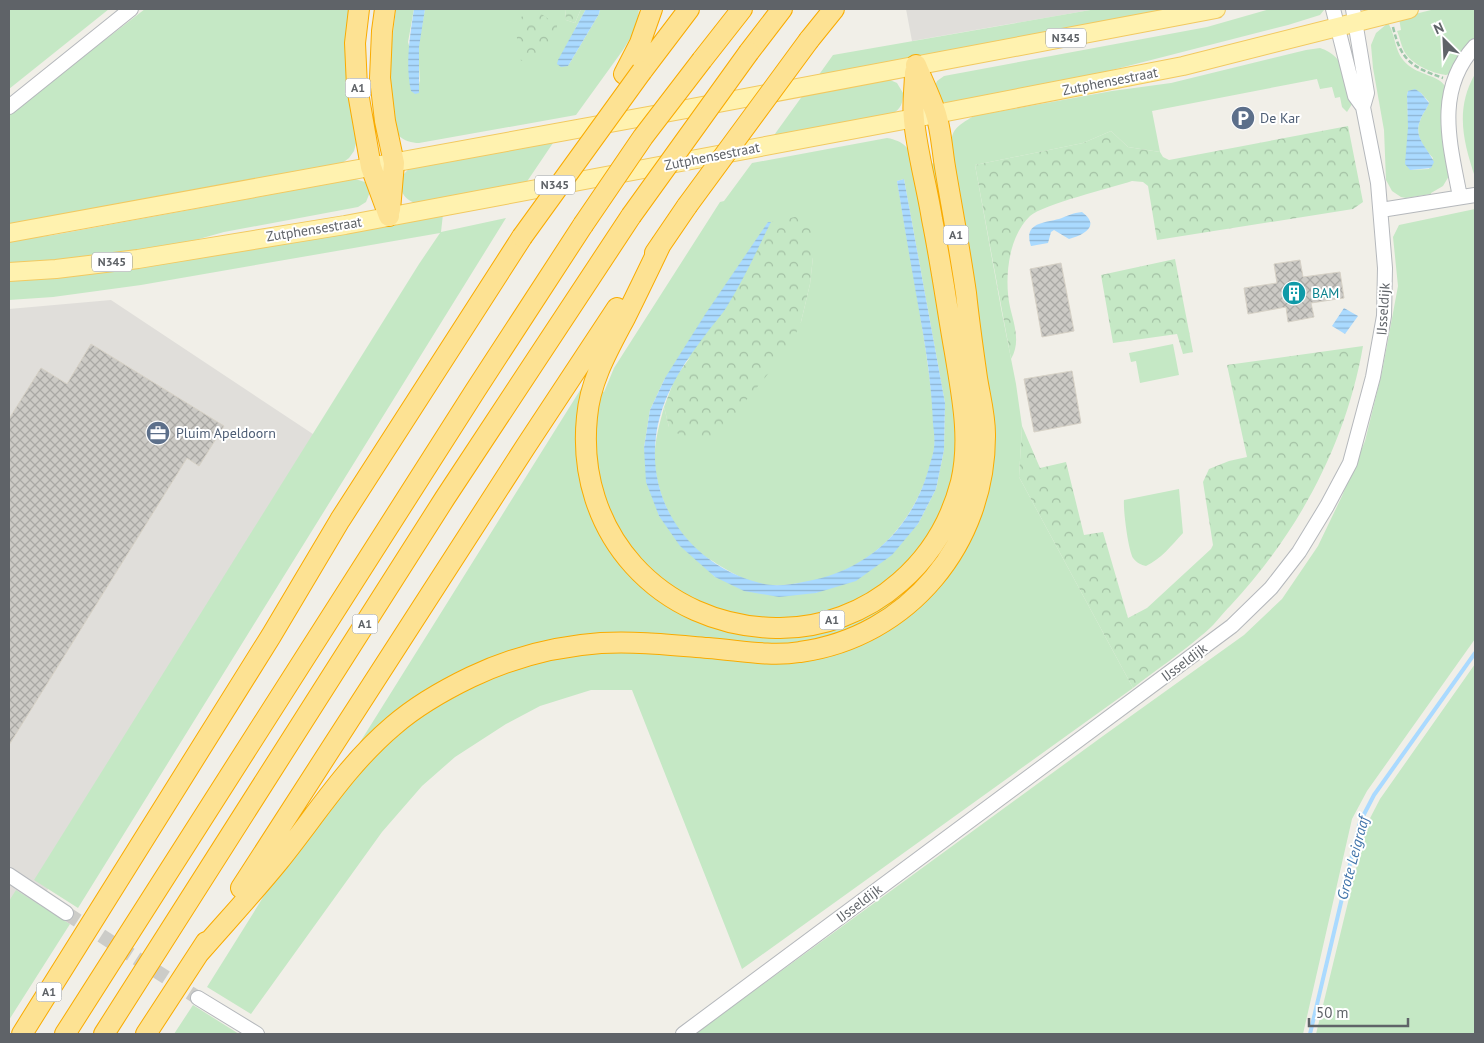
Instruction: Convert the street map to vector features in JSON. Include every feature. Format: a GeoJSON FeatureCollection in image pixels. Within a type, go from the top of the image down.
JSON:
{"type":"FeatureCollection","features":[{"type":"Feature","properties":{"kind":"highway","name":"A1"},"geometry":{"type":"LineString","coordinates":[[359,9],[356,28],[356,70],[371,167]]}},
{"type":"Feature","properties":{"kind":"highway","name":"A1"},"geometry":{"type":"LineString","coordinates":[[385,9],[380,78],[385,121],[394,163]]}},
{"type":"Feature","properties":{"kind":"highway","name":"A1"},"geometry":{"type":"LineString","coordinates":[[633,72],[640,43],[652,9]]}},
{"type":"Feature","properties":{"kind":"highway","name":"A1"},"geometry":{"type":"LineString","coordinates":[[22,1034],[270,636],[340,520],[522,237],[587,146],[633,72],[689,9]]}},
{"type":"Feature","properties":{"kind":"highway","name":"A1"},"geometry":{"type":"LineString","coordinates":[[65,1034],[583,225],[643,137],[742,9]]}},
{"type":"Feature","properties":{"kind":"highway","name":"A1"},"geometry":{"type":"LineString","coordinates":[[104,1034],[445,498],[564,316],[631,216],[782,9]]}},
{"type":"Feature","properties":{"kind":"highway","name":"A1"},"geometry":{"type":"LineString","coordinates":[[146,1034],[526,446],[661,244],[809,40],[834,9]]}},
{"type":"Feature","properties":{"kind":"highway"},"geometry":{"type":"LineString","coordinates":[[916,65],[936,114]]}},
{"type":"Feature","properties":{"kind":"highway"},"geometry":{"type":"LineString","coordinates":[[913,118],[916,65]]}},
{"type":"Feature","properties":{"kind":"highway","name":"A1"},"geometry":{"type":"LineString","coordinates":[[199,953],[279,861],[320,806],[365,752],[393,725],[435,696],[472,676],[516,659],[539,653],[601,643],[638,643],[764,654],[799,652],[820,648],[855,636],[880,624],[898,612],[926,588],[948,562],[961,539],[972,513],[980,484],[985,437],[963,275],[936,114]]}},
{"type":"Feature","properties":{"kind":"highway","name":"A1"},"geometry":{"type":"LineString","coordinates":[[661,244],[606,353],[595,381],[587,414],[586,456],[595,498],[610,532],[628,558],[651,583],[678,603],[710,618],[748,626],[787,628],[826,622],[863,608],[880,598],[909,574],[934,544],[943,529],[956,498],[961,482],[965,450],[964,409],[933,220],[913,118]]}},
{"type":"Feature","properties":{"kind":"highway"},"geometry":{"type":"LineString","coordinates":[[389,216],[394,163]]}},
{"type":"Feature","properties":{"kind":"highway"},"geometry":{"type":"LineString","coordinates":[[371,167],[389,216]]}},
{"type":"Feature","properties":{"kind":"main road","name":"N345"},"geometry":{"type":"LineString","coordinates":[[9,233],[672,112],[1216,9]]}},
{"type":"Feature","properties":{"kind":"main road","name":"Zutphensestraat"},"geometry":{"type":"LineString","coordinates":[[9,272],[56,269],[138,259],[389,216],[936,114],[1183,66],[1338,26],[1354,15],[1409,9]]}},
{"type":"Feature","properties":{"kind":"street"},"geometry":{"type":"LineString","coordinates":[[9,107],[131,9]]}},
{"type":"Feature","properties":{"kind":"street","name":"IJsseldijk"},"geometry":{"type":"LineString","coordinates":[[684,1034],[1232,626],[1271,588],[1299,552],[1350,463],[1373,377],[1384,316],[1385,268],[1378,183],[1363,107],[1355,96],[1333,9]]}},
{"type":"Feature","properties":{"kind":"street","name":"IJsseldijk"},"geometry":{"type":"LineString","coordinates":[[1354,15],[1367,93],[1363,107]]}},
{"type":"Feature","properties":{"kind":"street"},"geometry":{"type":"LineString","coordinates":[[1460,197],[1448,123],[1448,107],[1453,82],[1462,62],[1475,46]]}},
{"type":"Feature","properties":{"kind":"street"},"geometry":{"type":"LineString","coordinates":[[1381,210],[1475,195]]}},
{"type":"Feature","properties":{"kind":"street"},"geometry":{"type":"LineString","coordinates":[[9,875],[66,913]]}},
{"type":"Feature","properties":{"kind":"street"},"geometry":{"type":"LineString","coordinates":[[198,998],[257,1034]]}},
{"type":"Feature","properties":{"kind":"path"},"geometry":{"type":"LineString","coordinates":[[1394,32],[1400,50],[1411,64],[1423,71],[1453,82]]}},
{"type":"Feature","properties":{"kind":"shaded area"},"geometry":{"type":"Polygon","coordinates":[[[906,9],[1096,9],[912,41],[906,9]]]}},
{"type":"Feature","properties":{"kind":"shaded area"},"geometry":{"type":"Polygon","coordinates":[[[111,300],[325,442],[9,952],[9,309],[111,300]]]}},
{"type":"Feature","properties":{"kind":"green space"},"geometry":{"type":"Polygon","coordinates":[[[9,9],[109,9],[9,89],[9,9]]]}},
{"type":"Feature","properties":{"kind":"green space"},"geometry":{"type":"Polygon","coordinates":[[[145,9],[350,9],[345,62],[356,143],[354,151],[341,164],[9,228],[9,114],[145,9]]]}},
{"type":"Feature","properties":{"kind":"green space"},"geometry":{"type":"Polygon","coordinates":[[[396,9],[414,9],[408,42],[420,84],[418,47],[425,9],[565,9],[566,20],[575,23],[581,9],[586,9],[575,29],[568,66],[599,14],[600,9],[639,9],[637,27],[623,50],[576,115],[414,143],[398,135],[393,125],[390,110],[389,74],[396,9]]]}},
{"type":"Feature","properties":{"kind":"green space"},"geometry":{"type":"Polygon","coordinates":[[[565,9],[581,9],[575,23],[566,20],[565,9]]]}},
{"type":"Feature","properties":{"kind":"green space"},"geometry":{"type":"Polygon","coordinates":[[[1096,9],[1177,9],[818,76],[833,55],[1096,9]]]}},
{"type":"Feature","properties":{"kind":"green space"},"geometry":{"type":"Polygon","coordinates":[[[1270,9],[1324,10],[1320,15],[1288,25],[1081,78],[952,103],[942,102],[935,86],[937,81],[944,76],[1207,27],[1270,9]]]}},
{"type":"Feature","properties":{"kind":"green space"},"geometry":{"type":"Polygon","coordinates":[[[1435,9],[1475,9],[1475,37],[1461,51],[1449,74],[1446,75],[1429,70],[1412,60],[1404,51],[1397,31],[1401,30],[1399,18],[1435,9]]]}},
{"type":"Feature","properties":{"kind":"green space"},"geometry":{"type":"Polygon","coordinates":[[[530,12],[540,13],[557,25],[557,34],[552,47],[543,56],[521,61],[514,21],[530,12]]]}},
{"type":"Feature","properties":{"kind":"green space"},"geometry":{"type":"Polygon","coordinates":[[[1388,23],[1397,50],[1403,60],[1412,68],[1438,80],[1445,86],[1441,115],[1449,176],[1443,186],[1431,194],[1401,197],[1392,191],[1386,180],[1384,130],[1373,68],[1371,45],[1376,33],[1388,23]],[[1414,90],[1408,91],[1407,95],[1410,170],[1429,169],[1433,158],[1423,146],[1418,131],[1421,118],[1429,102],[1421,93],[1414,90]]]}},
{"type":"Feature","properties":{"kind":"green space"},"geometry":{"type":"Polygon","coordinates":[[[1320,48],[1336,57],[1341,63],[1347,78],[1352,104],[1347,112],[1342,107],[1340,97],[1335,98],[1332,87],[1320,89],[1317,79],[1152,111],[1160,152],[1128,147],[1111,131],[1083,143],[975,165],[1016,384],[1022,426],[1019,477],[1133,688],[742,969],[632,690],[591,690],[540,706],[506,724],[455,757],[422,786],[382,832],[251,1014],[207,987],[584,384],[604,392],[614,368],[720,202],[724,201],[752,163],[887,138],[902,143],[911,153],[916,163],[953,164],[952,140],[955,130],[974,116],[1112,91],[1171,83],[1320,48]],[[904,179],[897,181],[923,332],[935,435],[934,450],[927,474],[918,497],[906,518],[891,537],[874,553],[854,566],[832,576],[807,582],[767,585],[755,583],[738,576],[701,554],[676,526],[664,502],[657,478],[655,451],[664,407],[669,427],[801,322],[810,284],[813,257],[665,378],[650,410],[644,448],[659,516],[715,577],[816,593],[918,524],[936,489],[944,450],[945,403],[904,179]]]}},
{"type":"Feature","properties":{"kind":"green space"},"geometry":{"type":"Polygon","coordinates":[[[1475,74],[1475,177],[1464,138],[1463,112],[1469,87],[1475,74]]]}},
{"type":"Feature","properties":{"kind":"green space"},"geometry":{"type":"Polygon","coordinates":[[[888,79],[897,83],[903,93],[901,105],[892,114],[772,138],[803,95],[888,79]]]}},
{"type":"Feature","properties":{"kind":"green space"},"geometry":{"type":"Polygon","coordinates":[[[1348,126],[1363,202],[1353,209],[1157,240],[1148,186],[1143,182],[1132,181],[1063,201],[1030,216],[1017,235],[1012,247],[1008,271],[1008,296],[1015,326],[1016,340],[1016,346],[1011,359],[975,165],[1083,143],[1111,131],[1128,147],[1160,152],[1163,157],[1169,160],[1348,126]]]}},
{"type":"Feature","properties":{"kind":"green space"},"geometry":{"type":"Polygon","coordinates":[[[555,140],[526,183],[416,203],[402,192],[401,181],[403,175],[413,167],[555,140]]]}},
{"type":"Feature","properties":{"kind":"green space"},"geometry":{"type":"Polygon","coordinates":[[[355,179],[365,182],[370,192],[366,202],[358,207],[224,232],[156,251],[9,267],[9,241],[54,235],[355,179]]]}},
{"type":"Feature","properties":{"kind":"green space"},"geometry":{"type":"Polygon","coordinates":[[[1475,209],[1475,639],[1367,791],[1352,819],[1303,1034],[695,1034],[1244,635],[1282,599],[1318,546],[1365,441],[1382,372],[1398,286],[1393,237],[1399,225],[1475,209]]]}},
{"type":"Feature","properties":{"kind":"green space"},"geometry":{"type":"Polygon","coordinates":[[[814,213],[810,284],[801,322],[789,349],[713,440],[695,441],[681,436],[669,427],[664,407],[675,378],[729,304],[771,222],[814,213]]]}},
{"type":"Feature","properties":{"kind":"green space"},"geometry":{"type":"Polygon","coordinates":[[[443,214],[441,232],[506,218],[78,908],[34,880],[440,233],[141,285],[53,297],[9,300],[9,276],[236,252],[443,214]]]}},
{"type":"Feature","properties":{"kind":"green space"},"geometry":{"type":"Polygon","coordinates":[[[1175,259],[1193,352],[1183,354],[1177,334],[1113,343],[1101,275],[1175,259]]]}},
{"type":"Feature","properties":{"kind":"green space"},"geometry":{"type":"Polygon","coordinates":[[[1173,344],[1179,375],[1140,383],[1136,361],[1131,362],[1129,353],[1173,344]]]}},
{"type":"Feature","properties":{"kind":"green space"},"geometry":{"type":"Polygon","coordinates":[[[1363,346],[1345,418],[1331,452],[1316,485],[1278,548],[1210,628],[1133,688],[1019,477],[1022,426],[1040,468],[1066,462],[1084,535],[1103,532],[1128,618],[1147,608],[1211,549],[1213,545],[1203,482],[1209,469],[1229,461],[1247,457],[1227,365],[1363,346]]]}},
{"type":"Feature","properties":{"kind":"green space"},"geometry":{"type":"Polygon","coordinates":[[[1179,489],[1183,533],[1157,560],[1146,566],[1141,564],[1133,558],[1129,546],[1124,500],[1179,489]]]}},
{"type":"Feature","properties":{"kind":"green space"},"geometry":{"type":"Polygon","coordinates":[[[1475,664],[1475,1034],[1316,1034],[1367,824],[1380,799],[1475,664]]]}},
{"type":"Feature","properties":{"kind":"green space"},"geometry":{"type":"Polygon","coordinates":[[[16,890],[70,924],[9,1020],[9,901],[16,890]]]}},
{"type":"Feature","properties":{"kind":"green space"},"geometry":{"type":"Polygon","coordinates":[[[193,1005],[239,1034],[174,1034],[193,1005]]]}},
{"type":"Feature","properties":{"kind":"water"},"geometry":{"type":"Polygon","coordinates":[[[414,9],[425,9],[419,47],[419,93],[415,94],[411,91],[408,71],[414,9]]]}},
{"type":"Feature","properties":{"kind":"water"},"geometry":{"type":"Polygon","coordinates":[[[586,9],[600,9],[599,14],[568,66],[561,67],[557,64],[558,60],[586,9]]]}},
{"type":"Feature","properties":{"kind":"water"},"geometry":{"type":"Polygon","coordinates":[[[1415,89],[1429,103],[1421,118],[1418,133],[1434,162],[1431,168],[1410,170],[1405,164],[1408,127],[1407,95],[1408,91],[1415,89]]]}},
{"type":"Feature","properties":{"kind":"water"},"geometry":{"type":"Polygon","coordinates":[[[904,179],[945,403],[944,450],[936,489],[918,524],[892,555],[856,581],[816,593],[779,597],[744,591],[715,577],[680,546],[659,516],[646,482],[644,448],[650,410],[665,378],[706,313],[768,222],[771,222],[727,307],[697,345],[681,369],[668,394],[656,436],[655,462],[659,486],[667,509],[695,547],[714,563],[736,575],[760,583],[787,585],[825,577],[865,559],[882,546],[910,513],[928,471],[934,445],[927,356],[897,181],[904,179]]]}},
{"type":"Feature","properties":{"kind":"water"},"geometry":{"type":"Polygon","coordinates":[[[1082,212],[1088,217],[1090,222],[1090,226],[1085,232],[1069,239],[1054,230],[1051,232],[1048,243],[1031,246],[1030,233],[1036,225],[1082,212]]]}},
{"type":"Feature","properties":{"kind":"water"},"geometry":{"type":"Polygon","coordinates":[[[1344,308],[1358,316],[1345,334],[1332,326],[1344,308]]]}},
{"type":"Feature","properties":{"kind":"building","name":"BAM"},"geometry":{"type":"Polygon","coordinates":[[[1300,260],[1303,277],[1340,272],[1344,298],[1311,303],[1314,317],[1288,322],[1286,307],[1248,314],[1244,288],[1277,283],[1274,264],[1300,260]]]}},
{"type":"Feature","properties":{"kind":"building"},"geometry":{"type":"Polygon","coordinates":[[[1061,263],[1074,331],[1042,337],[1030,269],[1061,263]]]}},
{"type":"Feature","properties":{"kind":"building"},"geometry":{"type":"Polygon","coordinates":[[[91,344],[224,426],[199,466],[187,458],[9,745],[9,419],[41,368],[67,384],[91,344]]]}},
{"type":"Feature","properties":{"kind":"building"},"geometry":{"type":"Polygon","coordinates":[[[1072,371],[1081,423],[1034,432],[1024,379],[1072,371]]]}},
{"type":"Feature","properties":{"kind":"waterway","name":"Grote Leigraaf"},"geometry":{"type":"LineString","coordinates":[[1310,1034],[1360,822],[1374,795],[1475,653]]}},
{"type":"Feature","properties":{"kind":"tunnel"},"geometry":{"type":"LineString","coordinates":[[66,913],[198,998]]}},
{"type":"Feature","properties":{"kind":"place","name":"De Kar"},"geometry":{"type":"Point","coordinates":[1243,118]}},
{"type":"Feature","properties":{"kind":"place","name":"BAM"},"geometry":{"type":"Point","coordinates":[1294,293]}},
{"type":"Feature","properties":{"kind":"place","name":"Pluim Apeldoorn"},"geometry":{"type":"Point","coordinates":[158,433]}}]}
